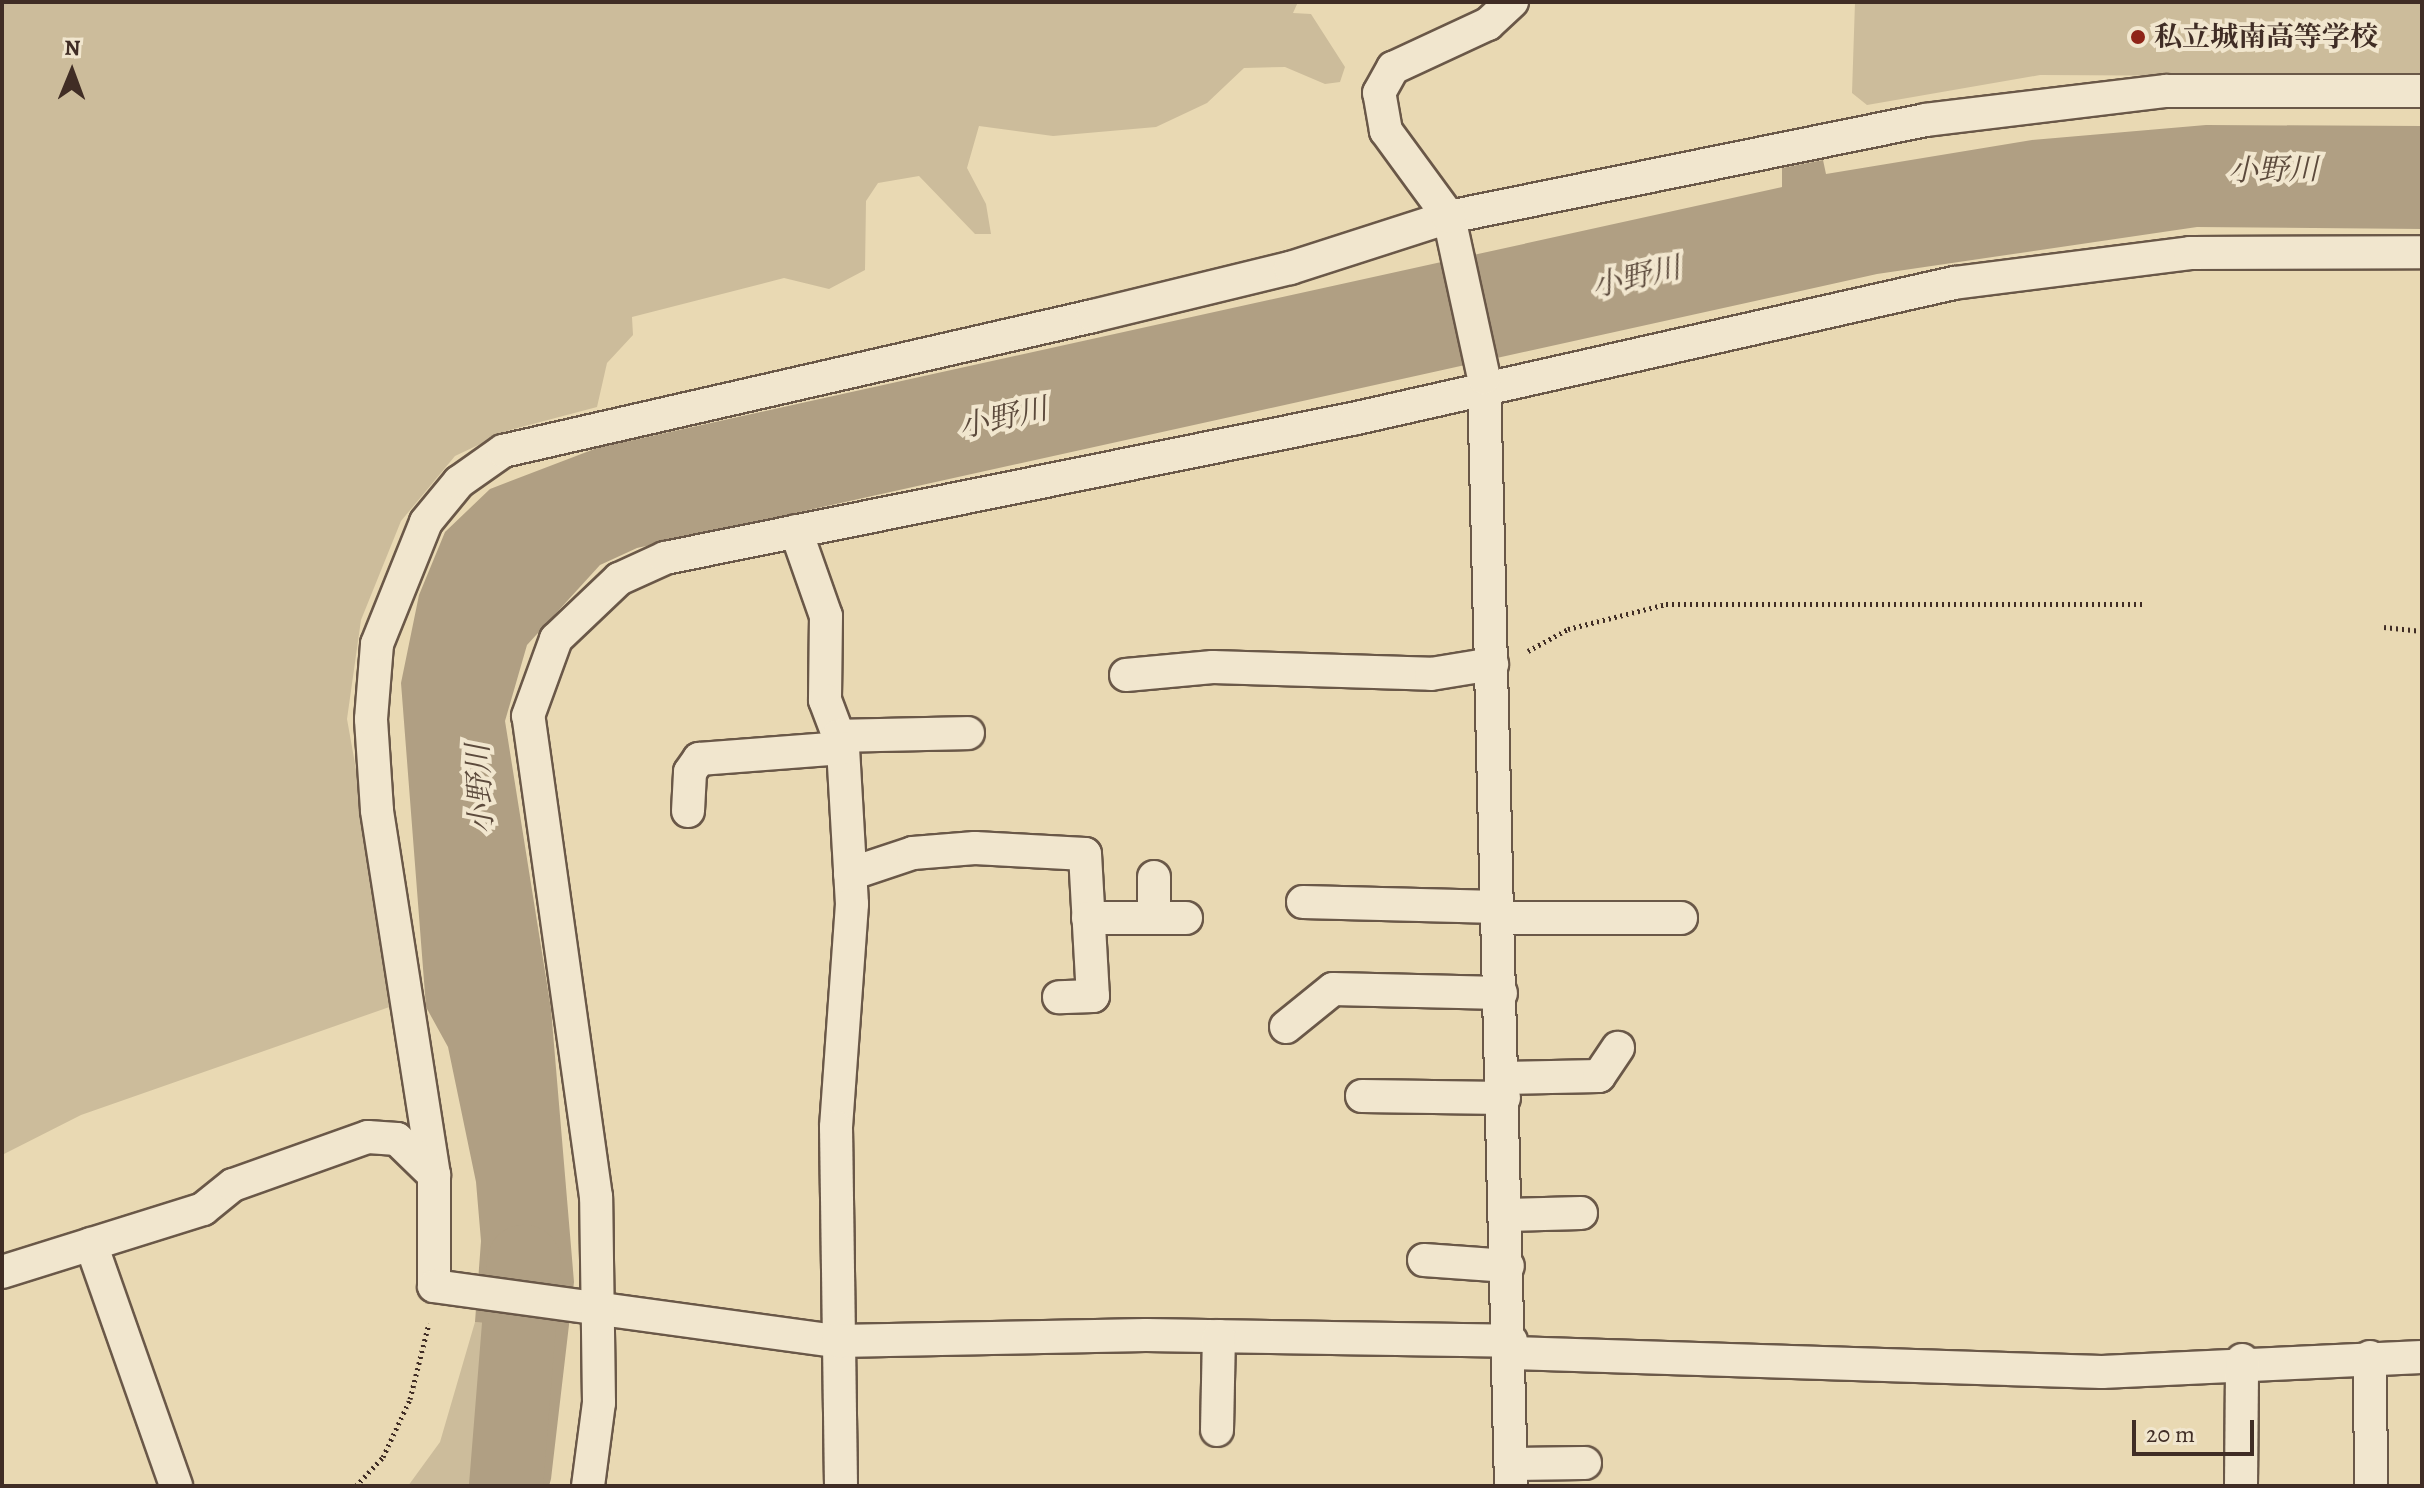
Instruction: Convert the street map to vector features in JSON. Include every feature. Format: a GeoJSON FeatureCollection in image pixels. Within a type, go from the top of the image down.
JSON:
{"type":"FeatureCollection","features":[{"type":"Feature","properties":{"kind":"street"},"geometry":{"type":"LineString","coordinates":[[1512,2],[1488,24],[1393,68],[1379,93],[1386,131],[1451,228],[1484,384],[1512,1347],[1512,1475],[1585,1463]]}},
{"type":"Feature","properties":{"kind":"street"},"geometry":{"type":"LineString","coordinates":[[2422,91],[2166,91],[1925,120],[1451,228],[1124,309],[519,447],[459,482],[426,522],[395,590],[377,644],[371,719],[377,810],[434,1175],[447,1288],[838,1341],[1219,1336],[2102,1372],[2242,1360],[2422,1357]]}},
{"type":"Feature","properties":{"kind":"street"},"geometry":{"type":"LineString","coordinates":[[588,1486],[592,1309],[586,1088],[527,750],[537,675],[585,605],[619,579],[665,558],[1954,283],[2074,264],[2190,253],[2422,252]]}},
{"type":"Feature","properties":{"kind":"street"},"geometry":{"type":"LineString","coordinates":[[796,531],[826,616],[825,700],[840,742],[850,874],[836,1127],[841,1486]]}},
{"type":"Feature","properties":{"kind":"street"},"geometry":{"type":"LineString","coordinates":[[1126,675],[1213,667],[1431,674],[1492,664]]}},
{"type":"Feature","properties":{"kind":"street"},"geometry":{"type":"LineString","coordinates":[[688,811],[690,772],[699,759],[840,742],[968,733]]}},
{"type":"Feature","properties":{"kind":"street"},"geometry":{"type":"LineString","coordinates":[[850,874],[913,853],[1085,854],[1093,996],[1059,997]]}},
{"type":"Feature","properties":{"kind":"street"},"geometry":{"type":"LineString","coordinates":[[1154,877],[1154,918]]}},
{"type":"Feature","properties":{"kind":"street"},"geometry":{"type":"LineString","coordinates":[[1303,902],[1681,918]]}},
{"type":"Feature","properties":{"kind":"street"},"geometry":{"type":"LineString","coordinates":[[1088,918],[1186,918]]}},
{"type":"Feature","properties":{"kind":"street"},"geometry":{"type":"LineString","coordinates":[[1286,1027],[1333,989],[1501,993]]}},
{"type":"Feature","properties":{"kind":"street"},"geometry":{"type":"LineString","coordinates":[[1362,1096],[1504,1088],[1599,1076],[1618,1048]]}},
{"type":"Feature","properties":{"kind":"street"},"geometry":{"type":"LineString","coordinates":[[2,1272],[203,1209],[233,1185],[368,1137],[397,1139],[434,1175]]}},
{"type":"Feature","properties":{"kind":"street"},"geometry":{"type":"LineString","coordinates":[[1507,1215],[1581,1213]]}},
{"type":"Feature","properties":{"kind":"street"},"geometry":{"type":"LineString","coordinates":[[91,1244],[176,1486]]}},
{"type":"Feature","properties":{"kind":"street"},"geometry":{"type":"LineString","coordinates":[[1424,1260],[1508,1266]]}},
{"type":"Feature","properties":{"kind":"street"},"geometry":{"type":"LineString","coordinates":[[1217,1430],[1219,1336]]}},
{"type":"Feature","properties":{"kind":"street"},"geometry":{"type":"LineString","coordinates":[[2370,1357],[2371,1486]]}},
{"type":"Feature","properties":{"kind":"street"},"geometry":{"type":"LineString","coordinates":[[2241,1486],[2242,1360]]}},
{"type":"Feature","properties":{"kind":"path"},"geometry":{"type":"LineString","coordinates":[[1492,664],[1568,629],[1666,604],[2142,604]]}},
{"type":"Feature","properties":{"kind":"path"},"geometry":{"type":"LineString","coordinates":[[2384,627],[2422,631]]}},
{"type":"Feature","properties":{"kind":"path"},"geometry":{"type":"LineString","coordinates":[[356,1486],[383,1457],[410,1399],[447,1288]]}},
{"type":"Feature","properties":{"kind":"shaded area"},"geometry":{"type":"Polygon","coordinates":[[[2,2],[1298,2],[1293,13],[1311,14],[1345,67],[1340,82],[1325,84],[1285,67],[1244,68],[1207,103],[1156,127],[1053,136],[979,126],[967,168],[986,204],[991,234],[975,234],[919,176],[878,183],[866,201],[865,270],[829,289],[784,278],[632,317],[633,335],[607,363],[597,407],[510,430],[455,456],[401,521],[361,620],[347,719],[398,1004],[81,1115],[2,1155],[2,2]]]}},
{"type":"Feature","properties":{"kind":"shaded area","name":"私立城南高等学校"},"geometry":{"type":"Polygon","coordinates":[[[1855,2],[2422,2],[2422,77],[2040,75],[1867,105],[1852,93],[1855,2]]]}},
{"type":"Feature","properties":{"kind":"shaded area"},"geometry":{"type":"Polygon","coordinates":[[[475,1322],[522,1326],[506,1486],[408,1486],[440,1442],[475,1322]]]}},
{"type":"Feature","properties":{"kind":"water"},"geometry":{"type":"Polygon","coordinates":[[[2206,125],[2422,126],[2422,229],[2197,227],[1877,274],[637,548],[600,565],[527,645],[505,721],[551,1009],[574,1282],[549,1486],[506,1486],[522,1327],[475,1322],[481,1241],[476,1182],[448,1047],[426,1007],[401,683],[419,595],[445,532],[490,489],[597,448],[1782,187],[1782,168],[1823,160],[1826,174],[2032,140],[2206,125]]]}},
{"type":"Feature","properties":{"kind":"waterway","name":"小野川"},"geometry":{"type":"LineString","coordinates":[[506,1486],[524,1262]]}},
{"type":"Feature","properties":{"kind":"place","name":"私立城南高等学校"},"geometry":{"type":"Point","coordinates":[2138,37]}}]}
